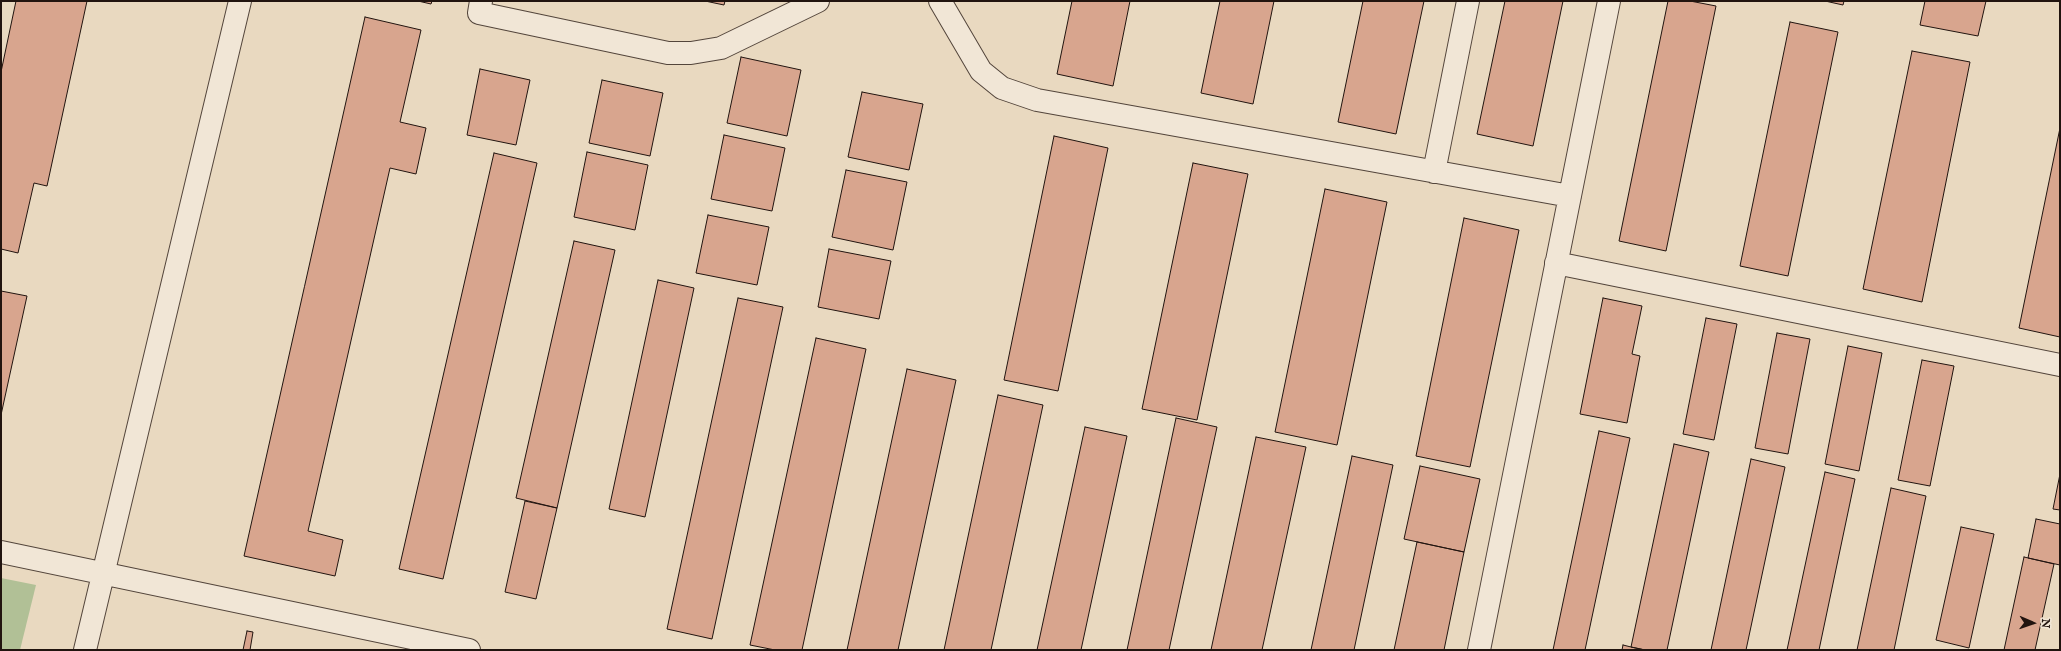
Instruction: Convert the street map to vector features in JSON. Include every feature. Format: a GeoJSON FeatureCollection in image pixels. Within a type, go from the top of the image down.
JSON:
{"type":"FeatureCollection","features":[{"type":"Feature","properties":{"kind":"street"},"geometry":{"type":"LineString","coordinates":[[85,650],[240,1]]}},
{"type":"Feature","properties":{"kind":"street"},"geometry":{"type":"LineString","coordinates":[[481,1],[479,13],[668,53],[691,53],[721,48],[818,1]]}},
{"type":"Feature","properties":{"kind":"street"},"geometry":{"type":"LineString","coordinates":[[940,1],[981,71],[1002,88],[1037,100],[1570,196]]}},
{"type":"Feature","properties":{"kind":"street"},"geometry":{"type":"LineString","coordinates":[[1434,172],[1468,1]]}},
{"type":"Feature","properties":{"kind":"street"},"geometry":{"type":"LineString","coordinates":[[1479,650],[1609,1]]}},
{"type":"Feature","properties":{"kind":"street"},"geometry":{"type":"LineString","coordinates":[[1556,263],[2060,365]]}},
{"type":"Feature","properties":{"kind":"street"},"geometry":{"type":"LineString","coordinates":[[1,552],[469,650]]}},
{"type":"Feature","properties":{"kind":"green space"},"geometry":{"type":"Polygon","coordinates":[[[1,578],[36,585],[20,650],[1,650],[1,578]]]}},
{"type":"Feature","properties":{"kind":"building"},"geometry":{"type":"Polygon","coordinates":[[[16,1],[87,1],[47,186],[34,183],[18,253],[1,249],[1,72],[16,1]]]}},
{"type":"Feature","properties":{"kind":"building"},"geometry":{"type":"Polygon","coordinates":[[[418,1],[432,1],[431,4],[418,1]]]}},
{"type":"Feature","properties":{"kind":"building"},"geometry":{"type":"Polygon","coordinates":[[[705,1],[725,1],[724,5],[705,1]]]}},
{"type":"Feature","properties":{"kind":"building"},"geometry":{"type":"Polygon","coordinates":[[[1072,1],[1130,1],[1113,86],[1057,74],[1072,1]]]}},
{"type":"Feature","properties":{"kind":"building"},"geometry":{"type":"Polygon","coordinates":[[[1220,1],[1274,1],[1253,104],[1201,93],[1220,1]]]}},
{"type":"Feature","properties":{"kind":"building"},"geometry":{"type":"Polygon","coordinates":[[[1363,1],[1424,1],[1396,134],[1338,122],[1363,1]]]}},
{"type":"Feature","properties":{"kind":"building"},"geometry":{"type":"Polygon","coordinates":[[[1505,1],[1563,1],[1533,146],[1477,134],[1505,1]]]}},
{"type":"Feature","properties":{"kind":"building"},"geometry":{"type":"Polygon","coordinates":[[[1668,1],[1690,1],[1716,6],[1666,251],[1619,241],[1668,1]]]}},
{"type":"Feature","properties":{"kind":"building"},"geometry":{"type":"Polygon","coordinates":[[[1825,1],[1844,1],[1843,5],[1825,1]]]}},
{"type":"Feature","properties":{"kind":"building"},"geometry":{"type":"Polygon","coordinates":[[[1925,1],[1986,1],[1978,36],[1920,25],[1925,1]]]}},
{"type":"Feature","properties":{"kind":"building"},"geometry":{"type":"Polygon","coordinates":[[[365,17],[421,30],[400,122],[426,128],[416,174],[390,168],[308,531],[343,540],[335,576],[244,556],[365,17]]]}},
{"type":"Feature","properties":{"kind":"building"},"geometry":{"type":"Polygon","coordinates":[[[1790,22],[1838,32],[1788,276],[1740,266],[1790,22]]]}},
{"type":"Feature","properties":{"kind":"building"},"geometry":{"type":"Polygon","coordinates":[[[1912,51],[1970,62],[1922,302],[1863,289],[1912,51]]]}},
{"type":"Feature","properties":{"kind":"building"},"geometry":{"type":"Polygon","coordinates":[[[741,57],[801,70],[787,136],[727,123],[741,57]]]}},
{"type":"Feature","properties":{"kind":"building"},"geometry":{"type":"Polygon","coordinates":[[[480,69],[530,80],[516,145],[467,135],[480,69]]]}},
{"type":"Feature","properties":{"kind":"building"},"geometry":{"type":"Polygon","coordinates":[[[602,80],[663,93],[650,156],[589,143],[602,80]]]}},
{"type":"Feature","properties":{"kind":"building"},"geometry":{"type":"Polygon","coordinates":[[[862,92],[923,104],[909,170],[848,157],[862,92]]]}},
{"type":"Feature","properties":{"kind":"building"},"geometry":{"type":"Polygon","coordinates":[[[2060,128],[2060,337],[2019,328],[2060,128]]]}},
{"type":"Feature","properties":{"kind":"building"},"geometry":{"type":"Polygon","coordinates":[[[724,135],[785,148],[772,211],[711,199],[724,135]]]}},
{"type":"Feature","properties":{"kind":"building"},"geometry":{"type":"Polygon","coordinates":[[[1054,136],[1108,148],[1058,391],[1004,380],[1054,136]]]}},
{"type":"Feature","properties":{"kind":"building"},"geometry":{"type":"Polygon","coordinates":[[[587,152],[648,165],[635,230],[574,217],[587,152]]]}},
{"type":"Feature","properties":{"kind":"building"},"geometry":{"type":"Polygon","coordinates":[[[494,153],[537,163],[443,579],[399,569],[494,153]]]}},
{"type":"Feature","properties":{"kind":"building"},"geometry":{"type":"Polygon","coordinates":[[[1193,163],[1248,174],[1197,420],[1142,409],[1193,163]]]}},
{"type":"Feature","properties":{"kind":"building"},"geometry":{"type":"Polygon","coordinates":[[[846,170],[907,182],[893,250],[832,237],[846,170]]]}},
{"type":"Feature","properties":{"kind":"building"},"geometry":{"type":"Polygon","coordinates":[[[1325,189],[1387,202],[1337,445],[1275,432],[1325,189]]]}},
{"type":"Feature","properties":{"kind":"building"},"geometry":{"type":"Polygon","coordinates":[[[708,215],[769,227],[757,285],[696,273],[708,215]]]}},
{"type":"Feature","properties":{"kind":"building"},"geometry":{"type":"Polygon","coordinates":[[[1464,218],[1519,230],[1470,467],[1416,456],[1464,218]]]}},
{"type":"Feature","properties":{"kind":"building"},"geometry":{"type":"Polygon","coordinates":[[[574,241],[615,250],[557,508],[516,498],[574,241]]]}},
{"type":"Feature","properties":{"kind":"building"},"geometry":{"type":"Polygon","coordinates":[[[829,249],[891,261],[879,319],[818,307],[829,249]]]}},
{"type":"Feature","properties":{"kind":"building"},"geometry":{"type":"Polygon","coordinates":[[[658,280],[694,288],[645,517],[609,509],[658,280]]]}},
{"type":"Feature","properties":{"kind":"building"},"geometry":{"type":"Polygon","coordinates":[[[1,291],[27,296],[1,415],[1,291]]]}},
{"type":"Feature","properties":{"kind":"building"},"geometry":{"type":"Polygon","coordinates":[[[738,298],[783,307],[712,639],[667,629],[738,298]]]}},
{"type":"Feature","properties":{"kind":"building"},"geometry":{"type":"Polygon","coordinates":[[[1603,298],[1642,306],[1632,354],[1640,356],[1627,423],[1580,414],[1603,298]]]}},
{"type":"Feature","properties":{"kind":"building"},"geometry":{"type":"Polygon","coordinates":[[[1706,318],[1737,324],[1714,440],[1683,434],[1706,318]]]}},
{"type":"Feature","properties":{"kind":"building"},"geometry":{"type":"Polygon","coordinates":[[[1777,333],[1810,339],[1788,454],[1755,448],[1777,333]]]}},
{"type":"Feature","properties":{"kind":"building"},"geometry":{"type":"Polygon","coordinates":[[[816,338],[866,349],[802,650],[775,650],[750,645],[816,338]]]}},
{"type":"Feature","properties":{"kind":"building"},"geometry":{"type":"Polygon","coordinates":[[[1848,346],[1882,353],[1859,471],[1825,464],[1848,346]]]}},
{"type":"Feature","properties":{"kind":"building"},"geometry":{"type":"Polygon","coordinates":[[[1922,360],[1954,366],[1930,486],[1898,480],[1922,360]]]}},
{"type":"Feature","properties":{"kind":"building"},"geometry":{"type":"Polygon","coordinates":[[[907,369],[956,380],[898,650],[847,650],[907,369]]]}},
{"type":"Feature","properties":{"kind":"building"},"geometry":{"type":"Polygon","coordinates":[[[998,395],[1043,405],[991,650],[944,650],[998,395]]]}},
{"type":"Feature","properties":{"kind":"building"},"geometry":{"type":"Polygon","coordinates":[[[1176,418],[1217,427],[1169,650],[1127,650],[1176,418]]]}},
{"type":"Feature","properties":{"kind":"building"},"geometry":{"type":"Polygon","coordinates":[[[1085,427],[1127,436],[1081,650],[1037,650],[1085,427]]]}},
{"type":"Feature","properties":{"kind":"building"},"geometry":{"type":"Polygon","coordinates":[[[1599,431],[1630,438],[1585,650],[1553,650],[1599,431]]]}},
{"type":"Feature","properties":{"kind":"building"},"geometry":{"type":"Polygon","coordinates":[[[1256,437],[1306,447],[1262,650],[1211,650],[1256,437]]]}},
{"type":"Feature","properties":{"kind":"building"},"geometry":{"type":"Polygon","coordinates":[[[1674,444],[1709,452],[1667,650],[1645,650],[1631,647],[1674,444]]]}},
{"type":"Feature","properties":{"kind":"building"},"geometry":{"type":"Polygon","coordinates":[[[1352,456],[1393,465],[1354,650],[1311,650],[1352,456]]]}},
{"type":"Feature","properties":{"kind":"building"},"geometry":{"type":"Polygon","coordinates":[[[1751,459],[1785,467],[1746,650],[1711,650],[1751,459]]]}},
{"type":"Feature","properties":{"kind":"building"},"geometry":{"type":"Polygon","coordinates":[[[1420,466],[1480,479],[1464,552],[1404,539],[1420,466]]]}},
{"type":"Feature","properties":{"kind":"building"},"geometry":{"type":"Polygon","coordinates":[[[1825,472],[1855,479],[1819,650],[1787,650],[1825,472]]]}},
{"type":"Feature","properties":{"kind":"building"},"geometry":{"type":"Polygon","coordinates":[[[2060,474],[2060,510],[2053,509],[2060,474]]]}},
{"type":"Feature","properties":{"kind":"building"},"geometry":{"type":"Polygon","coordinates":[[[1891,488],[1926,496],[1894,650],[1857,650],[1891,488]]]}},
{"type":"Feature","properties":{"kind":"building"},"geometry":{"type":"Polygon","coordinates":[[[525,501],[557,508],[536,599],[505,592],[525,501]]]}},
{"type":"Feature","properties":{"kind":"building"},"geometry":{"type":"Polygon","coordinates":[[[2036,519],[2060,524],[2060,565],[2028,558],[2036,519]]]}},
{"type":"Feature","properties":{"kind":"building"},"geometry":{"type":"Polygon","coordinates":[[[1961,527],[1994,534],[1969,648],[1936,640],[1961,527]]]}},
{"type":"Feature","properties":{"kind":"building"},"geometry":{"type":"Polygon","coordinates":[[[1417,542],[1464,552],[1444,650],[1394,650],[1417,542]]]}},
{"type":"Feature","properties":{"kind":"building"},"geometry":{"type":"Polygon","coordinates":[[[2024,557],[2054,564],[2035,650],[2004,650],[2024,557]]]}},
{"type":"Feature","properties":{"kind":"building"},"geometry":{"type":"Polygon","coordinates":[[[247,631],[253,632],[250,650],[243,650],[247,631]]]}},
{"type":"Feature","properties":{"kind":"building"},"geometry":{"type":"Polygon","coordinates":[[[1623,645],[1631,647],[1645,650],[1622,650],[1623,645]]]}}]}
